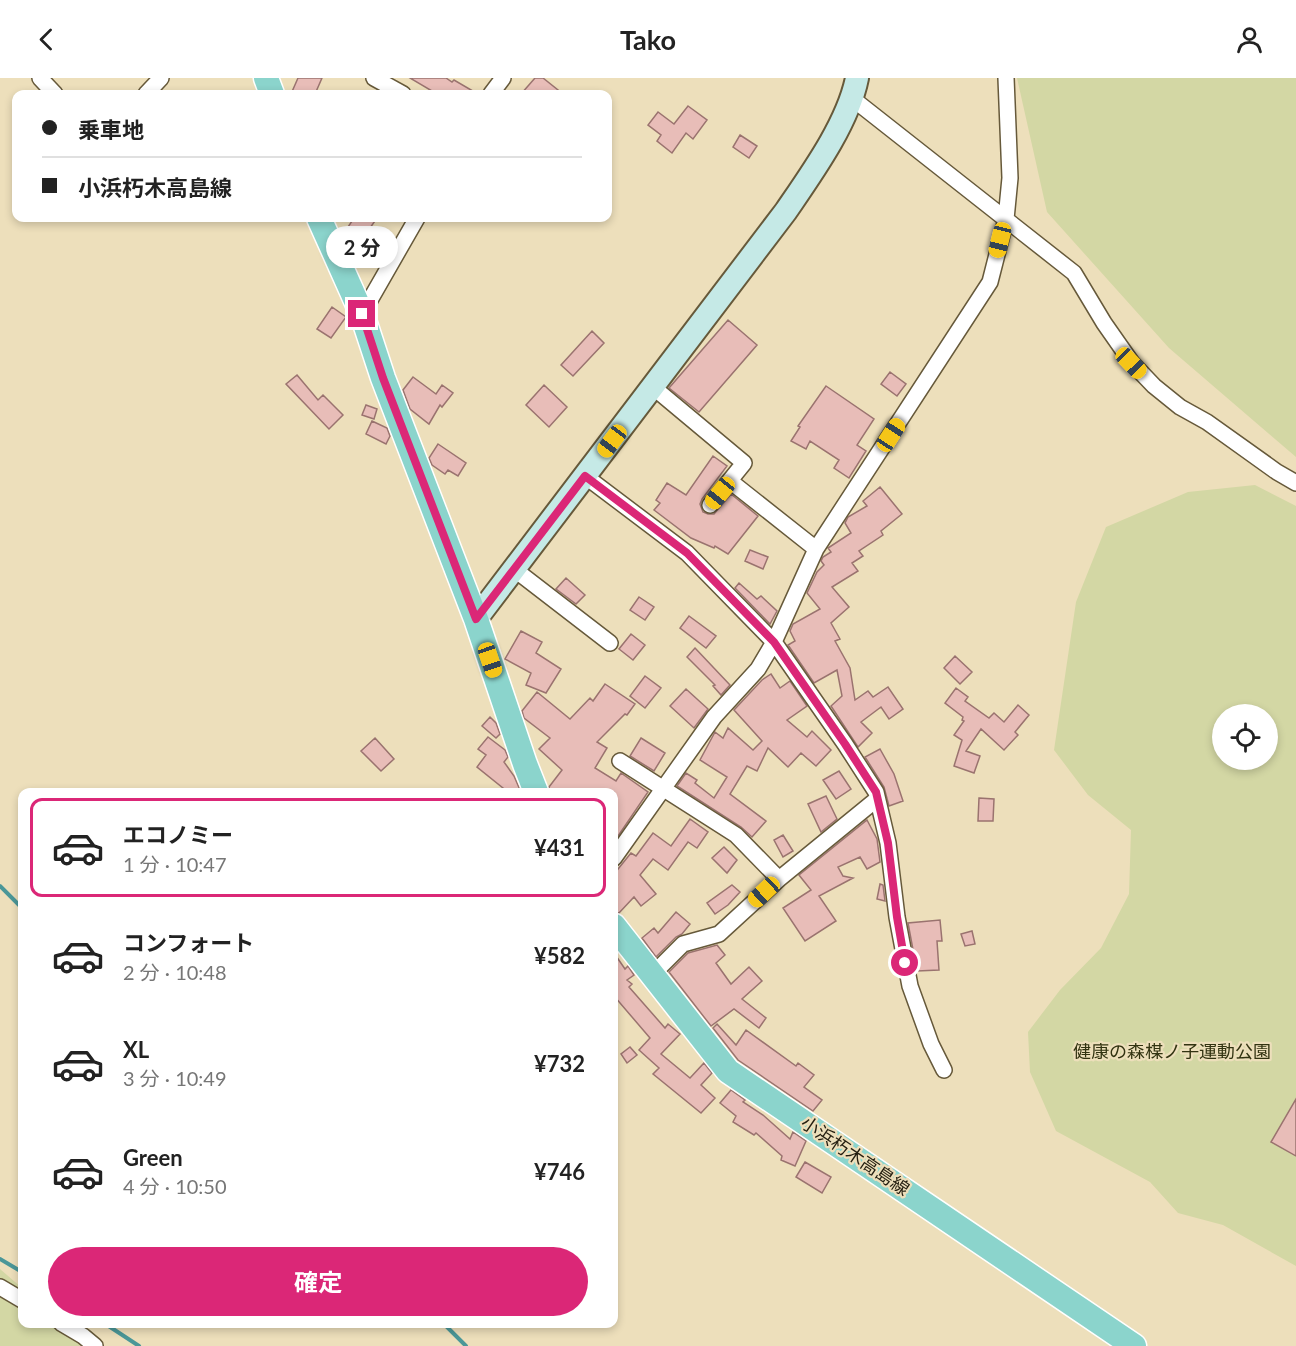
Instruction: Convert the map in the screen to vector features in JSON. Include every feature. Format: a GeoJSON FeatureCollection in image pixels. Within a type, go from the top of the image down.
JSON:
{"type":"FeatureCollection","features":[{"type":"Feature","properties":{"kind":"main road"},"geometry":{"type":"LineString","coordinates":[[476,619],[786,212],[815,168],[855,88]]}},
{"type":"Feature","properties":{"kind":"main road"},"geometry":{"type":"LineString","coordinates":[[321,222],[362,314],[383,378],[476,619],[534,788]]}},
{"type":"Feature","properties":{"kind":"main road","name":"小浜朽木高島線"},"geometry":{"type":"LineString","coordinates":[[618,931],[728,1071],[1134,1346]]}},
{"type":"Feature","properties":{"kind":"street"},"geometry":{"type":"LineString","coordinates":[[40,78],[51,90]]}},
{"type":"Feature","properties":{"kind":"street"},"geometry":{"type":"LineString","coordinates":[[150,90],[160,78]]}},
{"type":"Feature","properties":{"kind":"street"},"geometry":{"type":"LineString","coordinates":[[374,78],[396,90]]}},
{"type":"Feature","properties":{"kind":"street"},"geometry":{"type":"LineString","coordinates":[[618,852],[714,717],[758,669],[774,642],[816,549],[990,282],[1006,219],[1010,178],[1006,78]]}},
{"type":"Feature","properties":{"kind":"street"},"geometry":{"type":"LineString","coordinates":[[855,88],[1006,219],[1074,273],[1131,363],[1154,386],[1180,407],[1207,422],[1296,483]]}},
{"type":"Feature","properties":{"kind":"street"},"geometry":{"type":"LineString","coordinates":[[362,314],[415,222]]}},
{"type":"Feature","properties":{"kind":"street"},"geometry":{"type":"LineString","coordinates":[[653,387],[744,463],[710,505]]}},
{"type":"Feature","properties":{"kind":"street"},"geometry":{"type":"LineString","coordinates":[[585,476],[687,553],[774,642],[876,792],[888,843],[897,917],[910,986],[931,1044],[944,1070]]}},
{"type":"Feature","properties":{"kind":"street"},"geometry":{"type":"LineString","coordinates":[[730,481],[816,549]]}},
{"type":"Feature","properties":{"kind":"street"},"geometry":{"type":"LineString","coordinates":[[514,569],[610,643]]}},
{"type":"Feature","properties":{"kind":"street"},"geometry":{"type":"LineString","coordinates":[[620,761],[736,835],[779,879]]}},
{"type":"Feature","properties":{"kind":"street"},"geometry":{"type":"LineString","coordinates":[[652,975],[683,944],[719,934],[779,879],[877,799]]}},
{"type":"Feature","properties":{"kind":"street"},"geometry":{"type":"LineString","coordinates":[[0,1287],[18,1298]]}},
{"type":"Feature","properties":{"kind":"street"},"geometry":{"type":"LineString","coordinates":[[69,1328],[94,1346]]}},
{"type":"Feature","properties":{"kind":"green space"},"geometry":{"type":"Polygon","coordinates":[[[1017,78],[1296,78],[1296,457],[1169,348],[1047,212],[1017,78]]]}},
{"type":"Feature","properties":{"kind":"green space","name":"健康の森楳ノ子運動公園"},"geometry":{"type":"Polygon","coordinates":[[[1255,485],[1296,506],[1296,1266],[1223,1225],[1178,1213],[1150,1182],[1056,1131],[1030,1072],[1028,1032],[1060,990],[1101,948],[1129,894],[1131,830],[1088,795],[1054,750],[1076,602],[1106,527],[1188,492],[1255,485]]]}},
{"type":"Feature","properties":{"kind":"green space"},"geometry":{"type":"Polygon","coordinates":[[[0,1269],[18,1285],[18,1328],[70,1328],[91,1346],[0,1346],[0,1269]]]}},
{"type":"Feature","properties":{"kind":"building"},"geometry":{"type":"Polygon","coordinates":[[[298,78],[322,78],[317,90],[293,90],[298,78]]]}},
{"type":"Feature","properties":{"kind":"building"},"geometry":{"type":"Polygon","coordinates":[[[410,78],[446,78],[471,90],[430,90],[410,78]]]}},
{"type":"Feature","properties":{"kind":"building"},"geometry":{"type":"Polygon","coordinates":[[[535,78],[543,78],[558,90],[524,90],[535,78]]]}},
{"type":"Feature","properties":{"kind":"building"},"geometry":{"type":"Polygon","coordinates":[[[688,106],[707,120],[693,139],[686,133],[672,153],[657,141],[661,135],[648,125],[658,112],[674,124],[688,106]]]}},
{"type":"Feature","properties":{"kind":"building"},"geometry":{"type":"Polygon","coordinates":[[[740,135],[757,146],[749,158],[733,147],[740,135]]]}},
{"type":"Feature","properties":{"kind":"building"},"geometry":{"type":"Polygon","coordinates":[[[351,222],[374,222],[361,241],[346,230],[351,222]]]}},
{"type":"Feature","properties":{"kind":"building"},"geometry":{"type":"Polygon","coordinates":[[[332,307],[346,317],[331,338],[317,329],[332,307]]]}},
{"type":"Feature","properties":{"kind":"building"},"geometry":{"type":"Polygon","coordinates":[[[728,320],[757,345],[699,412],[669,388],[728,320]]]}},
{"type":"Feature","properties":{"kind":"building"},"geometry":{"type":"Polygon","coordinates":[[[592,331],[604,343],[573,376],[561,365],[592,331]]]}},
{"type":"Feature","properties":{"kind":"building"},"geometry":{"type":"Polygon","coordinates":[[[890,372],[906,384],[897,396],[881,384],[890,372]]]}},
{"type":"Feature","properties":{"kind":"building"},"geometry":{"type":"Polygon","coordinates":[[[297,375],[318,400],[323,395],[343,415],[329,429],[286,384],[297,375]]]}},
{"type":"Feature","properties":{"kind":"building"},"geometry":{"type":"Polygon","coordinates":[[[413,377],[436,394],[442,385],[453,393],[442,407],[440,405],[429,424],[410,409],[403,390],[413,377]]]}},
{"type":"Feature","properties":{"kind":"building"},"geometry":{"type":"Polygon","coordinates":[[[544,385],[567,407],[549,427],[526,405],[544,385]]]}},
{"type":"Feature","properties":{"kind":"building"},"geometry":{"type":"Polygon","coordinates":[[[826,386],[874,419],[857,445],[866,451],[849,478],[834,468],[839,460],[810,441],[806,449],[791,441],[800,427],[798,426],[826,386]]]}},
{"type":"Feature","properties":{"kind":"building"},"geometry":{"type":"Polygon","coordinates":[[[366,405],[377,409],[374,419],[362,415],[366,405]]]}},
{"type":"Feature","properties":{"kind":"building"},"geometry":{"type":"Polygon","coordinates":[[[372,421],[387,428],[390,436],[386,444],[366,434],[372,421]]]}},
{"type":"Feature","properties":{"kind":"building"},"geometry":{"type":"Polygon","coordinates":[[[438,444],[466,463],[458,476],[448,470],[445,474],[432,465],[429,458],[438,444]]]}},
{"type":"Feature","properties":{"kind":"building"},"geometry":{"type":"Polygon","coordinates":[[[713,456],[727,466],[702,499],[700,504],[703,512],[714,514],[731,494],[758,516],[728,554],[715,546],[714,548],[691,538],[654,510],[660,503],[656,500],[667,483],[686,495],[713,456]]]}},
{"type":"Feature","properties":{"kind":"building"},"geometry":{"type":"Polygon","coordinates":[[[880,487],[902,514],[881,531],[883,535],[859,551],[863,556],[852,563],[858,571],[832,587],[849,607],[831,623],[840,639],[835,641],[850,668],[855,700],[868,691],[873,697],[888,687],[903,709],[889,719],[881,707],[861,722],[872,733],[858,747],[831,706],[842,696],[837,670],[814,683],[788,645],[795,641],[790,631],[793,624],[820,609],[807,593],[817,572],[824,565],[821,561],[823,557],[831,552],[828,548],[851,533],[845,523],[848,517],[867,506],[863,501],[880,487]]]}},
{"type":"Feature","properties":{"kind":"building"},"geometry":{"type":"Polygon","coordinates":[[[750,550],[768,557],[763,569],[745,561],[750,550]]]}},
{"type":"Feature","properties":{"kind":"building"},"geometry":{"type":"Polygon","coordinates":[[[566,578],[585,595],[576,604],[556,589],[566,578]]]}},
{"type":"Feature","properties":{"kind":"building"},"geometry":{"type":"Polygon","coordinates":[[[739,583],[757,599],[761,596],[777,611],[770,624],[735,588],[739,583]]]}},
{"type":"Feature","properties":{"kind":"building"},"geometry":{"type":"Polygon","coordinates":[[[639,597],[654,607],[645,620],[630,610],[639,597]]]}},
{"type":"Feature","properties":{"kind":"building"},"geometry":{"type":"Polygon","coordinates":[[[689,616],[716,636],[706,648],[680,628],[689,616]]]}},
{"type":"Feature","properties":{"kind":"building"},"geometry":{"type":"Polygon","coordinates":[[[521,631],[542,642],[536,653],[561,669],[546,693],[526,685],[531,673],[505,659],[521,631]]]}},
{"type":"Feature","properties":{"kind":"building"},"geometry":{"type":"Polygon","coordinates":[[[631,634],[645,645],[633,660],[619,649],[631,634]]]}},
{"type":"Feature","properties":{"kind":"building"},"geometry":{"type":"Polygon","coordinates":[[[695,648],[730,685],[721,695],[713,686],[715,685],[687,657],[695,648]]]}},
{"type":"Feature","properties":{"kind":"building"},"geometry":{"type":"Polygon","coordinates":[[[955,656],[972,672],[960,684],[944,668],[955,656]]]}},
{"type":"Feature","properties":{"kind":"building"},"geometry":{"type":"Polygon","coordinates":[[[771,674],[780,688],[790,681],[807,706],[787,720],[807,737],[812,731],[831,750],[816,766],[801,753],[788,767],[768,748],[757,771],[747,766],[730,794],[766,821],[752,837],[741,827],[677,786],[686,773],[697,780],[695,783],[714,798],[727,777],[700,760],[715,732],[723,738],[728,728],[753,750],[762,741],[734,710],[762,680],[771,674]]]}},
{"type":"Feature","properties":{"kind":"building"},"geometry":{"type":"Polygon","coordinates":[[[645,676],[661,688],[645,708],[630,696],[645,676]]]}},
{"type":"Feature","properties":{"kind":"building"},"geometry":{"type":"Polygon","coordinates":[[[605,684],[635,704],[627,715],[625,714],[597,742],[607,748],[595,768],[616,781],[621,773],[648,792],[618,836],[618,788],[549,788],[562,770],[539,749],[550,738],[524,718],[522,711],[537,692],[570,719],[590,698],[593,701],[605,684]]]}},
{"type":"Feature","properties":{"kind":"building"},"geometry":{"type":"Polygon","coordinates":[[[956,688],[968,697],[965,701],[989,718],[994,713],[1004,722],[1018,705],[1029,715],[1015,732],[1018,735],[1004,750],[981,729],[966,751],[980,756],[974,773],[954,766],[962,740],[954,735],[964,721],[963,717],[945,703],[956,688]]]}},
{"type":"Feature","properties":{"kind":"building"},"geometry":{"type":"Polygon","coordinates":[[[686,689],[708,709],[694,728],[670,706],[686,689]]]}},
{"type":"Feature","properties":{"kind":"building"},"geometry":{"type":"Polygon","coordinates":[[[490,717],[496,723],[500,734],[496,738],[482,726],[490,717]]]}},
{"type":"Feature","properties":{"kind":"building"},"geometry":{"type":"Polygon","coordinates":[[[488,737],[505,750],[508,757],[504,762],[519,788],[503,788],[477,767],[486,755],[478,749],[488,737]]]}},
{"type":"Feature","properties":{"kind":"building"},"geometry":{"type":"Polygon","coordinates":[[[375,738],[394,759],[381,771],[361,751],[375,738]]]}},
{"type":"Feature","properties":{"kind":"building"},"geometry":{"type":"Polygon","coordinates":[[[641,738],[665,753],[654,771],[630,756],[641,738]]]}},
{"type":"Feature","properties":{"kind":"building"},"geometry":{"type":"Polygon","coordinates":[[[880,749],[894,774],[903,801],[889,806],[884,787],[865,757],[880,749]]]}},
{"type":"Feature","properties":{"kind":"building"},"geometry":{"type":"Polygon","coordinates":[[[839,771],[851,789],[836,799],[823,780],[839,771]]]}},
{"type":"Feature","properties":{"kind":"building"},"geometry":{"type":"Polygon","coordinates":[[[826,796],[837,819],[821,832],[808,804],[826,796]]]}},
{"type":"Feature","properties":{"kind":"building"},"geometry":{"type":"Polygon","coordinates":[[[979,798],[994,799],[993,821],[978,821],[979,798]]]}},
{"type":"Feature","properties":{"kind":"building"},"geometry":{"type":"Polygon","coordinates":[[[690,819],[708,832],[697,848],[688,842],[668,870],[653,859],[640,875],[656,894],[641,906],[634,897],[618,913],[618,869],[631,853],[636,856],[653,833],[671,846],[690,819]]]}},
{"type":"Feature","properties":{"kind":"building"},"geometry":{"type":"Polygon","coordinates":[[[867,820],[877,839],[880,862],[867,869],[860,857],[838,867],[843,876],[853,878],[819,896],[836,921],[805,941],[783,908],[811,890],[799,875],[867,820]]]}},
{"type":"Feature","properties":{"kind":"building"},"geometry":{"type":"Polygon","coordinates":[[[783,835],[793,851],[783,857],[774,840],[783,835]]]}},
{"type":"Feature","properties":{"kind":"building"},"geometry":{"type":"Polygon","coordinates":[[[724,847],[737,860],[727,873],[712,858],[724,847]]]}},
{"type":"Feature","properties":{"kind":"building"},"geometry":{"type":"Polygon","coordinates":[[[880,884],[883,885],[885,901],[877,899],[880,884]]]}},
{"type":"Feature","properties":{"kind":"building"},"geometry":{"type":"Polygon","coordinates":[[[732,885],[740,892],[728,905],[715,914],[707,903],[732,885]]]}},
{"type":"Feature","properties":{"kind":"building"},"geometry":{"type":"Polygon","coordinates":[[[676,912],[690,924],[656,957],[642,938],[654,928],[658,933],[676,912]]]}},
{"type":"Feature","properties":{"kind":"building"},"geometry":{"type":"Polygon","coordinates":[[[940,920],[942,941],[937,941],[939,970],[917,971],[908,923],[940,920]]]}},
{"type":"Feature","properties":{"kind":"building"},"geometry":{"type":"Polygon","coordinates":[[[972,931],[975,944],[965,946],[961,934],[972,931]]]}},
{"type":"Feature","properties":{"kind":"building"},"geometry":{"type":"Polygon","coordinates":[[[717,945],[725,955],[716,963],[731,984],[749,967],[762,981],[742,999],[766,1018],[759,1028],[734,1009],[711,1026],[669,972],[688,953],[717,945]]]}},
{"type":"Feature","properties":{"kind":"building"},"geometry":{"type":"Polygon","coordinates":[[[618,959],[625,969],[628,966],[634,975],[627,980],[632,984],[629,987],[665,1028],[668,1024],[680,1034],[661,1054],[690,1078],[704,1063],[712,1073],[701,1085],[715,1098],[701,1113],[653,1074],[659,1068],[639,1050],[650,1038],[618,1001],[618,959]]]}},
{"type":"Feature","properties":{"kind":"building"},"geometry":{"type":"Polygon","coordinates":[[[717,1024],[736,1045],[746,1030],[796,1066],[798,1063],[814,1075],[804,1087],[822,1100],[813,1111],[738,1060],[713,1028],[717,1024]]]}},
{"type":"Feature","properties":{"kind":"building"},"geometry":{"type":"Polygon","coordinates":[[[630,1047],[637,1055],[627,1063],[621,1054],[630,1047]]]}},
{"type":"Feature","properties":{"kind":"building"},"geometry":{"type":"Polygon","coordinates":[[[731,1090],[790,1139],[793,1132],[806,1141],[795,1166],[781,1160],[782,1156],[756,1133],[754,1135],[733,1122],[736,1116],[720,1103],[731,1090]]]}},
{"type":"Feature","properties":{"kind":"building"},"geometry":{"type":"Polygon","coordinates":[[[1296,1099],[1296,1156],[1271,1142],[1296,1099]]]}},
{"type":"Feature","properties":{"kind":"building"},"geometry":{"type":"Polygon","coordinates":[[[805,1162],[831,1177],[822,1193],[796,1177],[805,1162]]]}},
{"type":"Feature","properties":{"kind":"waterway"},"geometry":{"type":"LineString","coordinates":[[0,886],[18,904]]}},
{"type":"Feature","properties":{"kind":"waterway"},"geometry":{"type":"LineString","coordinates":[[0,1259],[18,1270]]}},
{"type":"Feature","properties":{"kind":"waterway"},"geometry":{"type":"LineString","coordinates":[[112,1328],[139,1346]]}},
{"type":"Feature","properties":{"kind":"waterway"},"geometry":{"type":"LineString","coordinates":[[448,1328],[466,1346]]}},
{"type":"Feature","properties":{"kind":"route"},"geometry":{"type":"LineString","coordinates":[[362,314],[383,378],[476,619],[585,476],[687,553],[774,642],[876,792],[888,843],[905,963]]}}]}
